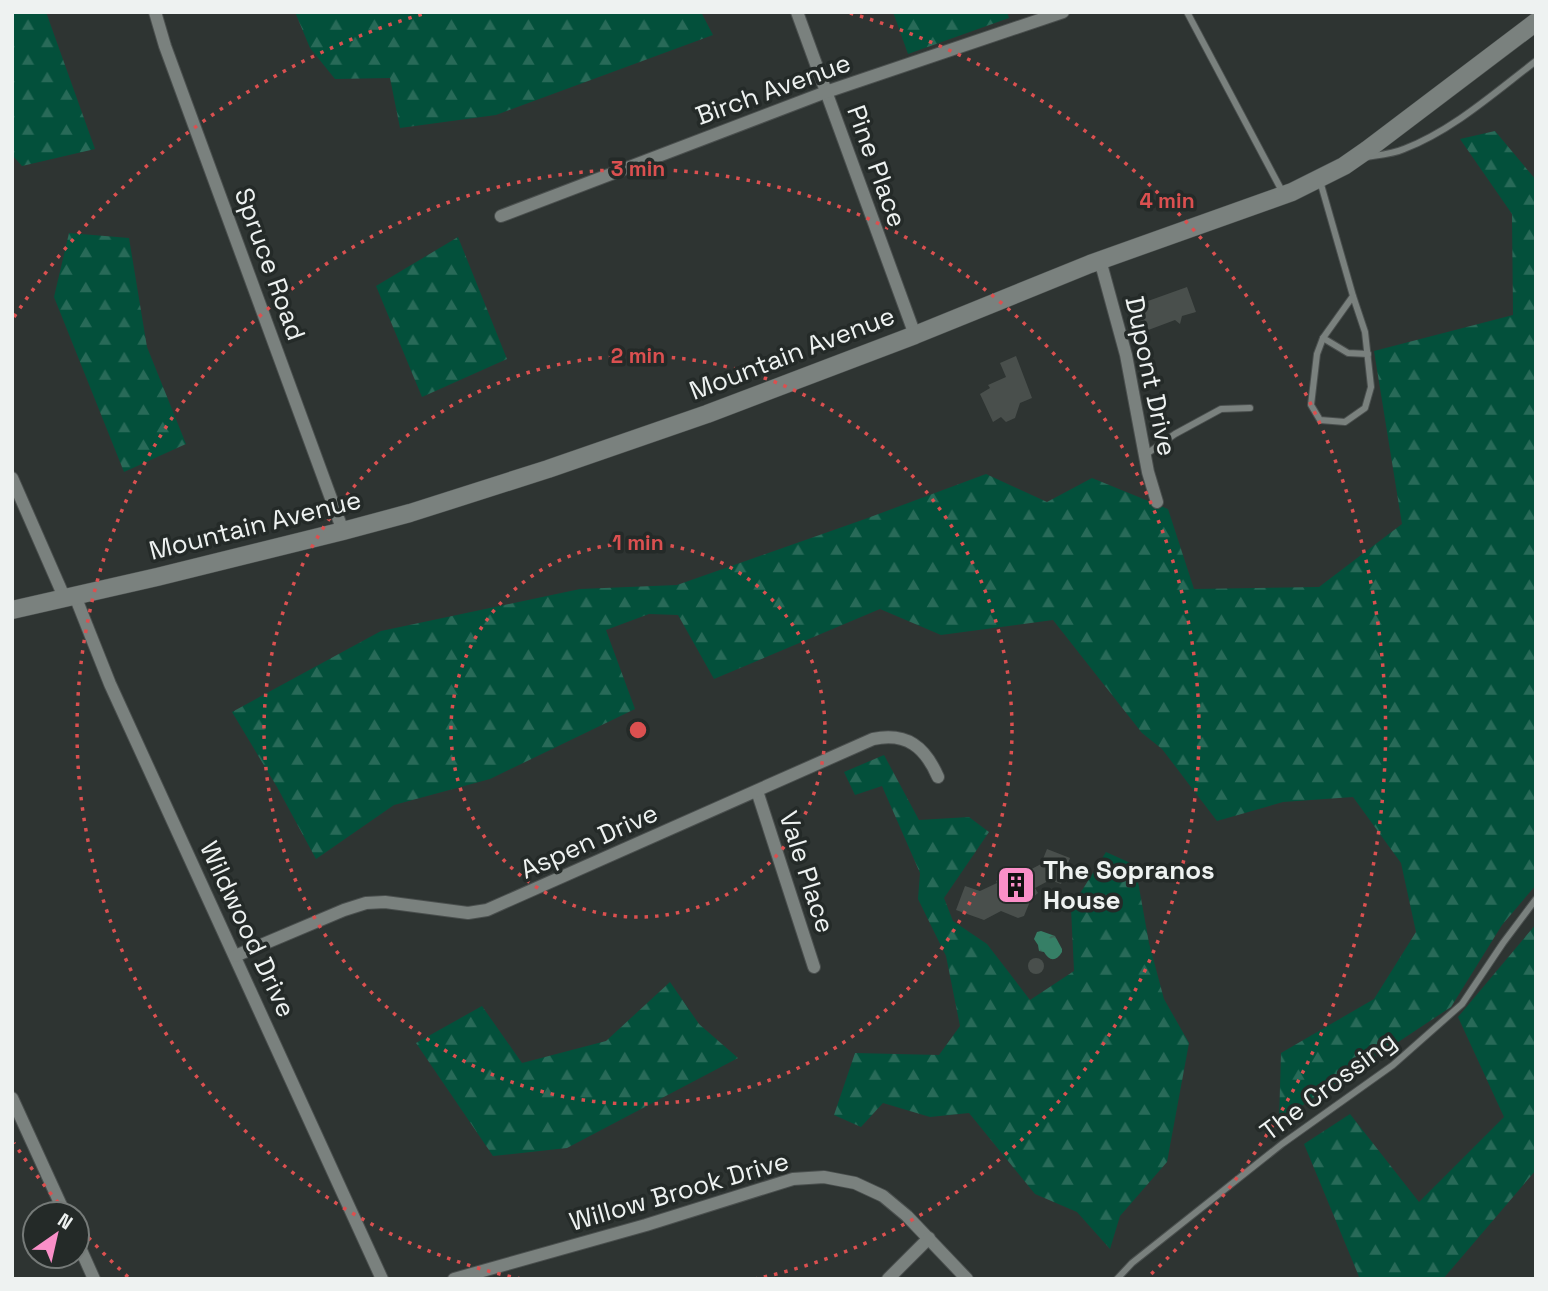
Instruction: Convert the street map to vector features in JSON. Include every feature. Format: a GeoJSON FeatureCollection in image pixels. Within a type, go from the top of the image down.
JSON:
{"type":"FeatureCollection","features":[{"type":"Feature","properties":{"kind":"street","name":"Spruce Road"},"geometry":{"type":"LineString","coordinates":[[155,12],[343,531]]}},
{"type":"Feature","properties":{"kind":"street","name":"Pine Place"},"geometry":{"type":"LineString","coordinates":[[797,12],[915,335]]}},
{"type":"Feature","properties":{"kind":"street","name":"Birch Avenue"},"geometry":{"type":"LineString","coordinates":[[501,216],[826,92],[1063,12]]}},
{"type":"Feature","properties":{"kind":"street","name":"Mountain Avenue"},"geometry":{"type":"LineString","coordinates":[[12,610],[343,531],[478,492],[707,414],[915,335],[1100,260],[1284,195],[1320,179],[1354,159],[1536,22]]}},
{"type":"Feature","properties":{"kind":"street","name":"Dupont Drive"},"geometry":{"type":"LineString","coordinates":[[1100,260],[1126,355],[1157,502]]}},
{"type":"Feature","properties":{"kind":"street","name":"Wildwood Drive"},"geometry":{"type":"LineString","coordinates":[[12,478],[236,956],[382,1279]]}},
{"type":"Feature","properties":{"kind":"street","name":"Aspen Drive"},"geometry":{"type":"LineString","coordinates":[[236,956],[366,903],[384,902],[468,913],[487,910],[864,743],[883,737],[902,738],[918,747],[925,753],[938,777]]}},
{"type":"Feature","properties":{"kind":"street","name":"Vale Place"},"geometry":{"type":"LineString","coordinates":[[757,791],[814,967]]}},
{"type":"Feature","properties":{"kind":"street"},"geometry":{"type":"LineString","coordinates":[[12,1098],[59,1200]]}},
{"type":"Feature","properties":{"kind":"street","name":"Willow Brook Drive"},"geometry":{"type":"LineString","coordinates":[[454,1279],[809,1177],[840,1179],[870,1189],[896,1205],[967,1279]]}},
{"type":"Feature","properties":{"kind":"street"},"geometry":{"type":"LineString","coordinates":[[888,1279],[929,1238]]}},
{"type":"Feature","properties":{"kind":"lane"},"geometry":{"type":"LineString","coordinates":[[1187,12],[1284,195]]}},
{"type":"Feature","properties":{"kind":"lane"},"geometry":{"type":"LineString","coordinates":[[1354,159],[1402,151],[1439,133],[1536,61]]}},
{"type":"Feature","properties":{"kind":"lane"},"geometry":{"type":"LineString","coordinates":[[1320,179],[1365,332],[1371,387],[1365,408],[1345,422],[1320,420],[1311,405],[1317,354],[1322,338],[1353,296]]}},
{"type":"Feature","properties":{"kind":"lane"},"geometry":{"type":"LineString","coordinates":[[1322,338],[1348,353],[1368,354]]}},
{"type":"Feature","properties":{"kind":"lane"},"geometry":{"type":"LineString","coordinates":[[1145,455],[1175,434],[1221,409],[1250,408]]}},
{"type":"Feature","properties":{"kind":"lane","name":"The Crossing"},"geometry":{"type":"LineString","coordinates":[[1117,1279],[1132,1263],[1282,1144],[1393,1065],[1462,1003],[1536,899]]}},
{"type":"Feature","properties":{"kind":"green space"},"geometry":{"type":"Polygon","coordinates":[[[12,12],[46,12],[95,149],[22,166],[12,155],[12,12]]]}},
{"type":"Feature","properties":{"kind":"green space"},"geometry":{"type":"Polygon","coordinates":[[[295,12],[701,12],[713,35],[496,115],[400,128],[390,78],[335,79],[310,48],[295,12]]]}},
{"type":"Feature","properties":{"kind":"green space"},"geometry":{"type":"Polygon","coordinates":[[[893,12],[1007,12],[1009,18],[908,54],[893,12]]]}},
{"type":"Feature","properties":{"kind":"green space"},"geometry":{"type":"Polygon","coordinates":[[[1495,131],[1536,180],[1536,885],[1502,925],[1451,1007],[1279,1121],[1281,1053],[1374,999],[1416,932],[1401,863],[1353,797],[1283,802],[1217,821],[1162,749],[1142,733],[1053,620],[941,635],[880,609],[714,679],[678,615],[649,614],[606,630],[635,709],[490,779],[394,805],[316,859],[232,712],[381,631],[580,589],[677,585],[986,474],[1047,502],[1092,478],[1168,509],[1194,589],[1319,587],[1402,524],[1374,351],[1513,315],[1512,214],[1460,139],[1495,131]]]}},
{"type":"Feature","properties":{"kind":"green space"},"geometry":{"type":"Polygon","coordinates":[[[69,233],[129,238],[147,347],[186,444],[124,472],[54,297],[69,233]]]}},
{"type":"Feature","properties":{"kind":"green space"},"geometry":{"type":"Polygon","coordinates":[[[458,237],[507,359],[422,397],[376,286],[458,237]]]}},
{"type":"Feature","properties":{"kind":"green space"},"geometry":{"type":"Polygon","coordinates":[[[884,755],[919,820],[969,817],[989,832],[944,898],[953,921],[987,944],[1030,1000],[1074,971],[1071,908],[1106,852],[1135,865],[1149,943],[1164,999],[1189,1043],[1167,1162],[1120,1216],[1110,1249],[1077,1212],[1035,1194],[969,1113],[930,1117],[883,1103],[861,1127],[834,1115],[855,1053],[939,1055],[960,1026],[946,956],[918,899],[920,873],[882,786],[855,795],[844,772],[884,755]]]}},
{"type":"Feature","properties":{"kind":"green space"},"geometry":{"type":"Polygon","coordinates":[[[1536,924],[1536,1170],[1443,1279],[1360,1279],[1304,1144],[1350,1114],[1419,1202],[1504,1117],[1458,1017],[1536,924]]]}},
{"type":"Feature","properties":{"kind":"green space"},"geometry":{"type":"Polygon","coordinates":[[[670,982],[699,1024],[738,1058],[567,1148],[493,1156],[416,1043],[482,1006],[522,1063],[606,1041],[670,982]]]}},
{"type":"Feature","properties":{"kind":"water"},"geometry":{"type":"Polygon","coordinates":[[[1037,932],[1055,936],[1062,949],[1055,959],[1050,959],[1044,952],[1039,951],[1034,939],[1037,932]]]}},
{"type":"Feature","properties":{"kind":"building"},"geometry":{"type":"Polygon","coordinates":[[[1187,287],[1196,312],[1182,316],[1180,324],[1175,320],[1143,332],[1134,306],[1187,287]]]}},
{"type":"Feature","properties":{"kind":"building"},"geometry":{"type":"Polygon","coordinates":[[[1016,356],[1032,398],[1020,403],[1015,418],[1006,422],[1001,417],[993,422],[980,394],[990,388],[988,385],[1006,377],[1000,363],[1016,356]]]}},
{"type":"Feature","properties":{"kind":"building","name":"The Sopranos House"},"geometry":{"type":"Polygon","coordinates":[[[1047,849],[1070,858],[1061,884],[1050,880],[1035,888],[1038,893],[1031,899],[1024,916],[1018,918],[1001,911],[984,920],[956,910],[965,886],[980,891],[1012,873],[1013,877],[1024,873],[1041,864],[1047,849]]]}},
{"type":"Feature","properties":{"kind":"building"},"geometry":{"type":"Polygon","coordinates":[[[1036,958],[1042,960],[1042,972],[1036,974],[1030,972],[1028,966],[1030,960],[1036,958]]]}},
{"type":"Feature","properties":{"kind":"place","name":"The Sopranos House"},"geometry":{"type":"Point","coordinates":[1016,885]}}]}
